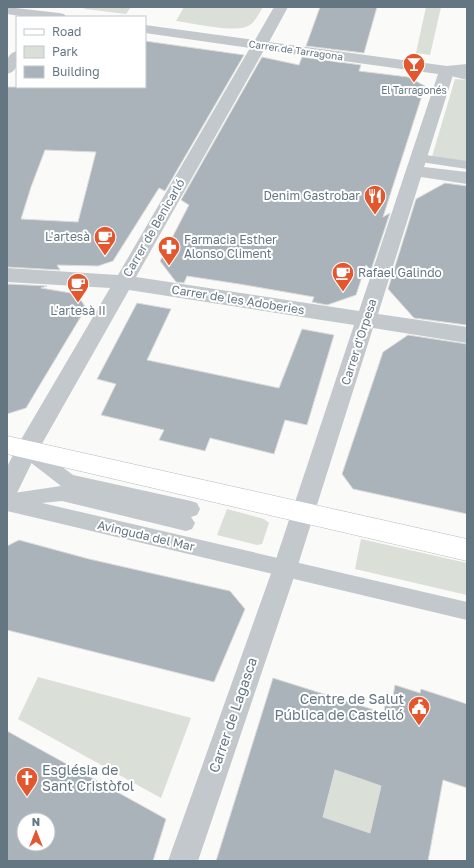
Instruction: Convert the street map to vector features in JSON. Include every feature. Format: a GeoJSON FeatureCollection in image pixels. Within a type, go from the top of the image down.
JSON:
{"type":"FeatureCollection","features":[{"type":"Feature","properties":{"kind":"street","name":"Carrer de Benicarló"},"geometry":{"type":"LineString","coordinates":[[17,447],[123,282],[281,7]]}},
{"type":"Feature","properties":{"kind":"street"},"geometry":{"type":"LineString","coordinates":[[7,10],[53,14]]}},
{"type":"Feature","properties":{"kind":"street","name":"Carrer de Tarragona"},"geometry":{"type":"LineString","coordinates":[[146,29],[447,71],[467,69]]}},
{"type":"Feature","properties":{"kind":"street"},"geometry":{"type":"LineString","coordinates":[[7,69],[16,57]]}},
{"type":"Feature","properties":{"kind":"street","name":"Carrer d'Orpesa"},"geometry":{"type":"LineString","coordinates":[[302,513],[447,71]]}},
{"type":"Feature","properties":{"kind":"street"},"geometry":{"type":"LineString","coordinates":[[416,165],[467,178]]}},
{"type":"Feature","properties":{"kind":"street","name":"Carrer de les Adoberies"},"geometry":{"type":"LineString","coordinates":[[7,276],[123,282],[467,335]]}},
{"type":"Feature","properties":{"kind":"street"},"geometry":{"type":"LineString","coordinates":[[7,490],[17,447],[467,550]]}},
{"type":"Feature","properties":{"kind":"street"},"geometry":{"type":"LineString","coordinates":[[285,568],[302,513]]}},
{"type":"Feature","properties":{"kind":"street","name":"Carrer de Lagasca"},"geometry":{"type":"LineString","coordinates":[[183,861],[285,568]]}},
{"type":"Feature","properties":{"kind":"lane"},"geometry":{"type":"LineString","coordinates":[[447,71],[467,76]]}},
{"type":"Feature","properties":{"kind":"lane"},"geometry":{"type":"LineString","coordinates":[[416,165],[467,165]]}},
{"type":"Feature","properties":{"kind":"lane"},"geometry":{"type":"LineString","coordinates":[[7,502],[62,493],[188,516],[68,481],[17,447]]}},
{"type":"Feature","properties":{"kind":"lane","name":"Avinguda del Mar"},"geometry":{"type":"LineString","coordinates":[[7,502],[467,611]]}},
{"type":"Feature","properties":{"kind":"green space"},"geometry":{"type":"Polygon","coordinates":[[[83,7],[131,7],[126,14],[85,9],[83,7]]]}},
{"type":"Feature","properties":{"kind":"green space"},"geometry":{"type":"Polygon","coordinates":[[[184,7],[263,7],[250,25],[241,28],[223,28],[176,21],[184,7]]]}},
{"type":"Feature","properties":{"kind":"green space"},"geometry":{"type":"Polygon","coordinates":[[[426,7],[441,7],[430,55],[416,53],[426,7]]]}},
{"type":"Feature","properties":{"kind":"green space"},"geometry":{"type":"Polygon","coordinates":[[[455,79],[467,80],[467,166],[431,160],[455,79]]]}},
{"type":"Feature","properties":{"kind":"green space"},"geometry":{"type":"Polygon","coordinates":[[[227,509],[264,519],[269,523],[262,544],[257,545],[217,535],[227,509]]]}},
{"type":"Feature","properties":{"kind":"green space"},"geometry":{"type":"Polygon","coordinates":[[[361,539],[467,563],[467,595],[355,569],[361,539]]]}},
{"type":"Feature","properties":{"kind":"green space"},"geometry":{"type":"Polygon","coordinates":[[[38,677],[191,718],[161,798],[18,719],[38,677]]]}},
{"type":"Feature","properties":{"kind":"green space"},"geometry":{"type":"Polygon","coordinates":[[[335,770],[381,786],[370,833],[323,817],[335,770]]]}},
{"type":"Feature","properties":{"kind":"building"},"geometry":{"type":"Polygon","coordinates":[[[320,7],[377,7],[364,53],[306,46],[320,7]]]}},
{"type":"Feature","properties":{"kind":"building"},"geometry":{"type":"Polygon","coordinates":[[[146,41],[244,55],[165,191],[159,188],[113,261],[98,266],[57,265],[60,270],[7,267],[7,87],[146,88],[146,41]],[[45,150],[21,219],[78,222],[96,152],[45,150]]]}},
{"type":"Feature","properties":{"kind":"building"},"geometry":{"type":"Polygon","coordinates":[[[262,57],[299,65],[302,57],[361,65],[359,71],[408,77],[425,86],[383,217],[390,213],[371,270],[366,265],[356,295],[327,305],[312,302],[314,297],[187,276],[184,283],[176,282],[160,261],[189,205],[181,200],[262,57]]]}},
{"type":"Feature","properties":{"kind":"building"},"geometry":{"type":"Polygon","coordinates":[[[445,183],[467,186],[467,325],[414,318],[388,289],[416,199],[445,183]]]}},
{"type":"Feature","properties":{"kind":"building"},"geometry":{"type":"Polygon","coordinates":[[[7,284],[47,286],[41,288],[77,294],[86,308],[26,408],[7,414],[7,284]]]}},
{"type":"Feature","properties":{"kind":"building"},"geometry":{"type":"Polygon","coordinates":[[[137,303],[171,309],[147,360],[279,388],[302,329],[334,335],[307,425],[285,420],[274,454],[210,438],[205,451],[159,440],[164,430],[101,415],[116,384],[97,379],[137,303]]]}},
{"type":"Feature","properties":{"kind":"building"},"geometry":{"type":"Polygon","coordinates":[[[408,335],[467,344],[467,514],[353,489],[342,474],[383,352],[408,335]]]}},
{"type":"Feature","properties":{"kind":"building"},"geometry":{"type":"Polygon","coordinates":[[[19,540],[89,559],[230,591],[245,609],[214,682],[7,630],[7,546],[19,540]]]}},
{"type":"Feature","properties":{"kind":"building"},"geometry":{"type":"Polygon","coordinates":[[[273,678],[384,713],[385,705],[391,707],[395,685],[420,693],[421,689],[467,704],[467,788],[443,780],[428,861],[216,861],[273,678]],[[335,770],[323,817],[370,833],[381,786],[335,770]]]}},
{"type":"Feature","properties":{"kind":"building"},"geometry":{"type":"Polygon","coordinates":[[[7,731],[166,819],[153,861],[7,861],[7,731]]]}},
{"type":"Feature","properties":{"kind":"place","name":"El Tarragonés"},"geometry":{"type":"Point","coordinates":[414,84]}},
{"type":"Feature","properties":{"kind":"place","name":"Denim Gastrobar"},"geometry":{"type":"Point","coordinates":[375,216]}},
{"type":"Feature","properties":{"kind":"place","name":"L'artesà"},"geometry":{"type":"Point","coordinates":[105,256]}},
{"type":"Feature","properties":{"kind":"place","name":"Farmacia Esther Alonso Climent"},"geometry":{"type":"Point","coordinates":[169,266]}},
{"type":"Feature","properties":{"kind":"place","name":"Rafael Galindo"},"geometry":{"type":"Point","coordinates":[343,292]}},
{"type":"Feature","properties":{"kind":"place","name":"L'artesà II"},"geometry":{"type":"Point","coordinates":[78,304]}},
{"type":"Feature","properties":{"kind":"place","name":"Centre de Salut Pública de Castelló"},"geometry":{"type":"Point","coordinates":[419,726]}},
{"type":"Feature","properties":{"kind":"place","name":"Església de Sant Cristòfol"},"geometry":{"type":"Point","coordinates":[27,798]}}]}
